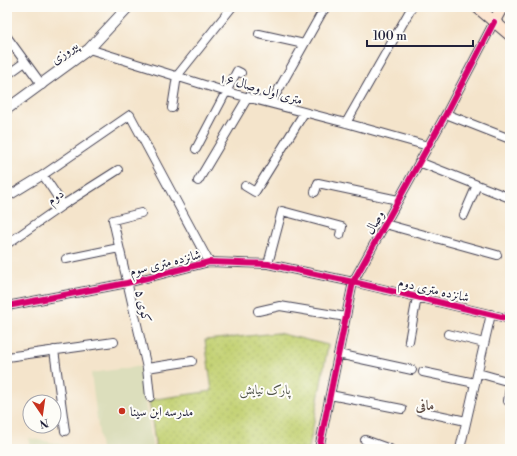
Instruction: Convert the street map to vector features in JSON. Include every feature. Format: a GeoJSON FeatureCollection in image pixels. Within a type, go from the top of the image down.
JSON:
{"type":"FeatureCollection","features":[{"type":"Feature","properties":{"kind":"main road"},"geometry":{"type":"LineString","coordinates":[[477,7],[510,35]]}},
{"type":"Feature","properties":{"kind":"main road"},"geometry":{"type":"LineString","coordinates":[[494,22],[503,10]]}},
{"type":"Feature","properties":{"kind":"street","name":"پیروزی"},"geometry":{"type":"LineString","coordinates":[[7,109],[90,49],[128,7]]}},
{"type":"Feature","properties":{"kind":"street"},"geometry":{"type":"LineString","coordinates":[[172,108],[177,76],[232,7]]}},
{"type":"Feature","properties":{"kind":"street"},"geometry":{"type":"LineString","coordinates":[[271,103],[325,8],[314,7]]}},
{"type":"Feature","properties":{"kind":"street"},"geometry":{"type":"LineString","coordinates":[[346,123],[412,7]]}},
{"type":"Feature","properties":{"kind":"street","name":"وصال"},"geometry":{"type":"LineString","coordinates":[[318,449],[353,282],[446,114],[494,22]]}},
{"type":"Feature","properties":{"kind":"street"},"geometry":{"type":"LineString","coordinates":[[259,34],[304,44]]}},
{"type":"Feature","properties":{"kind":"street"},"geometry":{"type":"LineString","coordinates":[[7,37],[42,85]]}},
{"type":"Feature","properties":{"kind":"street","name":"۱۶ متری اول وصال"},"geometry":{"type":"LineString","coordinates":[[90,49],[227,92],[428,146]]}},
{"type":"Feature","properties":{"kind":"street"},"geometry":{"type":"LineString","coordinates":[[7,75],[25,62]]}},
{"type":"Feature","properties":{"kind":"street"},"geometry":{"type":"LineString","coordinates":[[196,149],[227,92],[237,70],[242,73]]}},
{"type":"Feature","properties":{"kind":"street"},"geometry":{"type":"LineString","coordinates":[[198,181],[248,97]]}},
{"type":"Feature","properties":{"kind":"street"},"geometry":{"type":"LineString","coordinates":[[245,186],[255,192],[304,113]]}},
{"type":"Feature","properties":{"kind":"street"},"geometry":{"type":"LineString","coordinates":[[446,114],[510,139]]}},
{"type":"Feature","properties":{"kind":"street","name":"شانزده متری سوم"},"geometry":{"type":"LineString","coordinates":[[43,175],[130,115],[209,262]]}},
{"type":"Feature","properties":{"kind":"street"},"geometry":{"type":"LineString","coordinates":[[419,162],[510,198]]}},
{"type":"Feature","properties":{"kind":"street","name":"دوم"},"geometry":{"type":"LineString","coordinates":[[7,244],[63,205],[118,170]]}},
{"type":"Feature","properties":{"kind":"street"},"geometry":{"type":"LineString","coordinates":[[7,197],[43,175],[63,205]]}},
{"type":"Feature","properties":{"kind":"street"},"geometry":{"type":"LineString","coordinates":[[315,192],[318,183],[398,200]]}},
{"type":"Feature","properties":{"kind":"street"},"geometry":{"type":"LineString","coordinates":[[464,215],[476,185]]}},
{"type":"Feature","properties":{"kind":"street"},"geometry":{"type":"LineString","coordinates":[[268,264],[282,211],[342,227],[340,235]]}},
{"type":"Feature","properties":{"kind":"street","name":"کوی ۵"},"geometry":{"type":"LineString","coordinates":[[141,213],[113,220],[146,368],[150,397]]}},
{"type":"Feature","properties":{"kind":"street"},"geometry":{"type":"LineString","coordinates":[[385,224],[497,254]]}},
{"type":"Feature","properties":{"kind":"street"},"geometry":{"type":"LineString","coordinates":[[66,259],[119,248]]}},
{"type":"Feature","properties":{"kind":"street","name":"شانزده متری سوم"},"geometry":{"type":"LineString","coordinates":[[7,306],[127,283],[209,262],[268,264],[353,282]]}},
{"type":"Feature","properties":{"kind":"street","name":"شانزده متری دوم"},"geometry":{"type":"LineString","coordinates":[[353,282],[510,319]]}},
{"type":"Feature","properties":{"kind":"street"},"geometry":{"type":"LineString","coordinates":[[409,341],[417,297]]}},
{"type":"Feature","properties":{"kind":"street"},"geometry":{"type":"LineString","coordinates":[[258,311],[280,306],[346,317]]}},
{"type":"Feature","properties":{"kind":"street"},"geometry":{"type":"LineString","coordinates":[[460,449],[491,314]]}},
{"type":"Feature","properties":{"kind":"street"},"geometry":{"type":"LineString","coordinates":[[448,334],[484,343]]}},
{"type":"Feature","properties":{"kind":"street"},"geometry":{"type":"LineString","coordinates":[[7,357],[114,342]]}},
{"type":"Feature","properties":{"kind":"street"},"geometry":{"type":"LineString","coordinates":[[54,350],[65,431]]}},
{"type":"Feature","properties":{"kind":"street"},"geometry":{"type":"LineString","coordinates":[[338,354],[412,370]]}},
{"type":"Feature","properties":{"kind":"street"},"geometry":{"type":"LineString","coordinates":[[146,368],[192,361]]}},
{"type":"Feature","properties":{"kind":"street"},"geometry":{"type":"LineString","coordinates":[[423,372],[475,383]]}},
{"type":"Feature","properties":{"kind":"street"},"geometry":{"type":"LineString","coordinates":[[478,373],[510,382]]}},
{"type":"Feature","properties":{"kind":"street"},"geometry":{"type":"LineString","coordinates":[[510,387],[508,401],[510,401]]}},
{"type":"Feature","properties":{"kind":"street"},"geometry":{"type":"LineString","coordinates":[[330,395],[402,409]]}},
{"type":"Feature","properties":{"kind":"street"},"geometry":{"type":"LineString","coordinates":[[420,411],[466,421]]}},
{"type":"Feature","properties":{"kind":"street"},"geometry":{"type":"LineString","coordinates":[[365,440],[390,449]]}},
{"type":"Feature","properties":{"kind":"shaded area","name":"مدرسه ابن سینا"},"geometry":{"type":"Polygon","coordinates":[[[140,366],[153,449],[101,449],[91,373],[140,366]]]}},
{"type":"Feature","properties":{"kind":"shaded area"},"geometry":{"type":"Polygon","coordinates":[[[29,438],[83,449],[31,449],[29,438]]]}},
{"type":"Feature","properties":{"kind":"green space","name":"پارک نیایش"},"geometry":{"type":"Polygon","coordinates":[[[278,333],[328,345],[309,449],[156,449],[149,400],[212,391],[205,340],[278,333]]]}},
{"type":"Feature","properties":{"kind":"cycle path"},"geometry":{"type":"LineString","coordinates":[[319,449],[353,282],[446,114],[494,22]]}},
{"type":"Feature","properties":{"kind":"cycle path"},"geometry":{"type":"LineString","coordinates":[[7,306],[127,283],[209,262],[268,264],[353,282],[510,319]]}},
{"type":"Feature","properties":{"kind":"place","name":"مدرسه ابن سینا"},"geometry":{"type":"Point","coordinates":[122,411]}},
{"type":"Feature","properties":{"kind":"district","name":"مافی"},"geometry":{"type":"Point","coordinates":[425,405]}}]}
